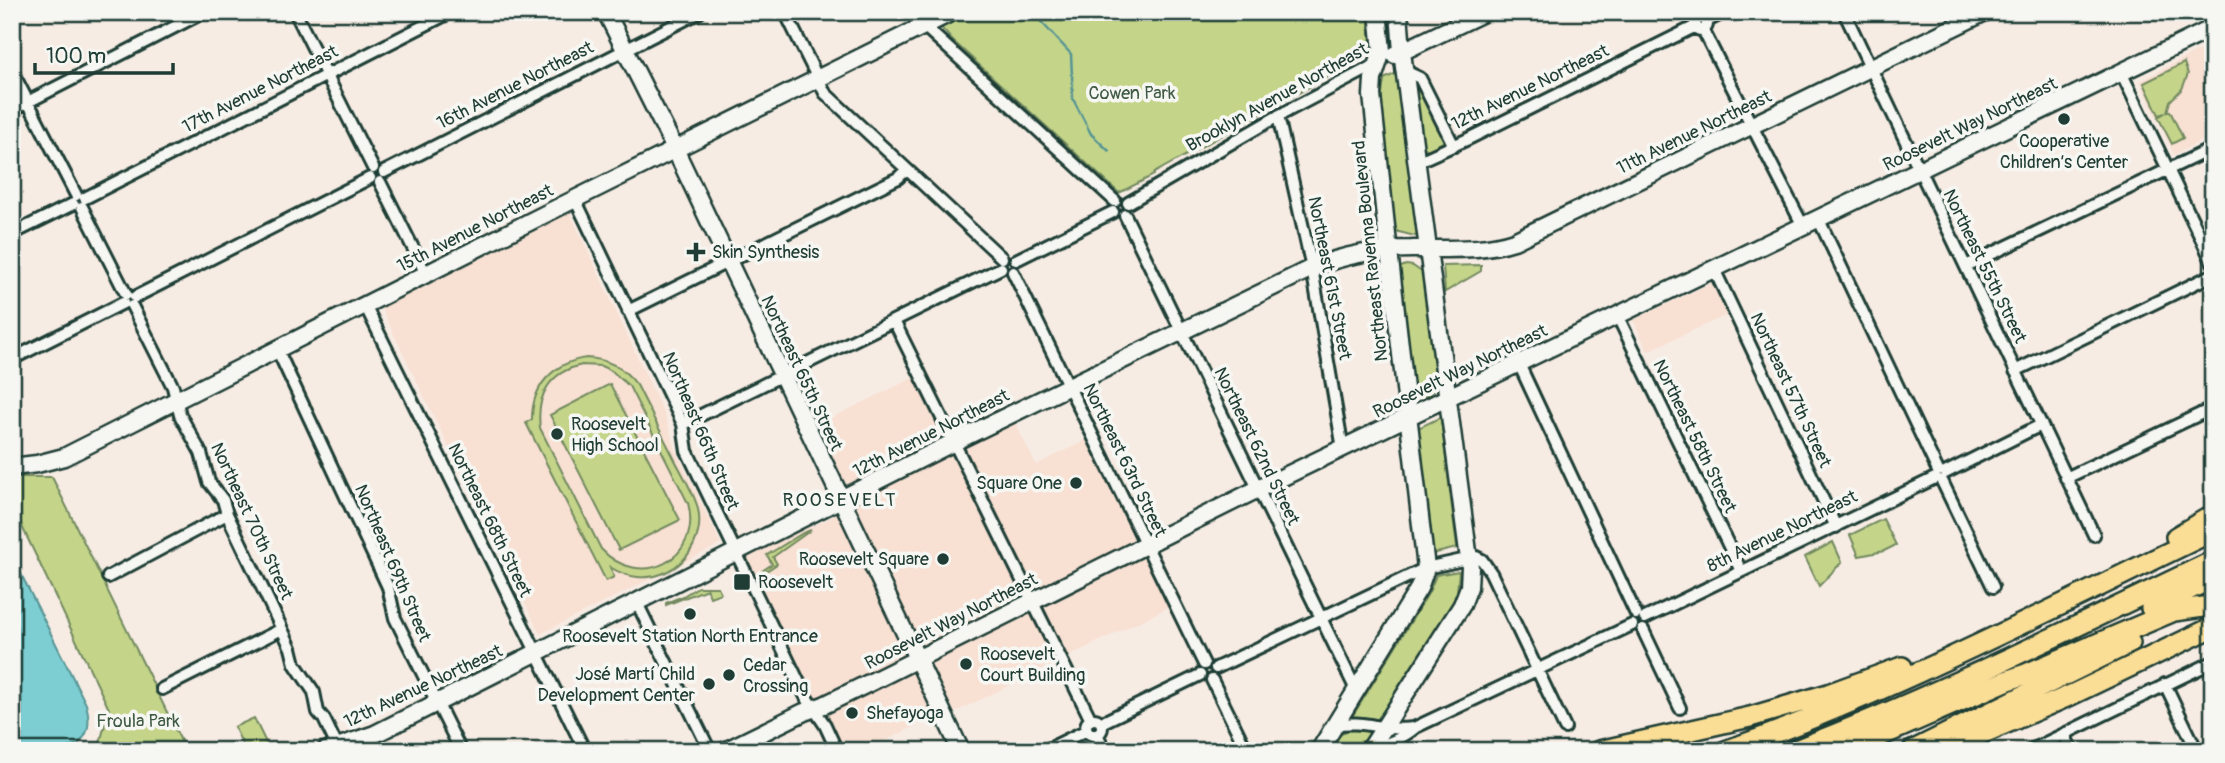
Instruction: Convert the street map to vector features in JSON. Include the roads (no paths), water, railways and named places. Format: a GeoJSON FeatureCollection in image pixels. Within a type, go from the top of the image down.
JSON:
{"type":"FeatureCollection","features":[{"type":"Feature","properties":{"kind":"highway"},"geometry":{"type":"LineString","coordinates":[[2088,590],[2213,514]]}},
{"type":"Feature","properties":{"kind":"highway"},"geometry":{"type":"LineString","coordinates":[[1725,751],[1841,707],[2213,531]]}},
{"type":"Feature","properties":{"kind":"highway"},"geometry":{"type":"LineString","coordinates":[[1793,751],[1925,697],[2213,561]]}},
{"type":"Feature","properties":{"kind":"highway"},"geometry":{"type":"LineString","coordinates":[[2006,681],[2025,669],[2213,578]]}},
{"type":"Feature","properties":{"kind":"highway"},"geometry":{"type":"LineString","coordinates":[[1846,751],[2174,611],[2208,604]]}},
{"type":"Feature","properties":{"kind":"highway"},"geometry":{"type":"LineString","coordinates":[[1912,751],[2208,604]]}},
{"type":"Feature","properties":{"kind":"highway"},"geometry":{"type":"LineString","coordinates":[[1935,741],[1979,736],[2213,627]]}},
{"type":"Feature","properties":{"kind":"highway"},"geometry":{"type":"LineString","coordinates":[[1599,751],[1750,717],[1828,694],[1902,667],[1945,660]]}},
{"type":"Feature","properties":{"kind":"main road","name":"Northeast 65th Street"},"geometry":{"type":"LineString","coordinates":[[606,12],[675,149],[961,751]]}},
{"type":"Feature","properties":{"kind":"main road","name":"Northeast Ravenna Boulevard"},"geometry":{"type":"LineString","coordinates":[[1378,12],[1382,51],[1373,79],[1372,95],[1426,568]]}},
{"type":"Feature","properties":{"kind":"main road"},"geometry":{"type":"LineString","coordinates":[[1369,751],[1462,605],[1469,587],[1470,567],[1402,52],[1399,12]]}},
{"type":"Feature","properties":{"kind":"main road","name":"Brooklyn Avenue Northeast"},"geometry":{"type":"LineString","coordinates":[[1377,64],[1485,12]]}},
{"type":"Feature","properties":{"kind":"main road","name":"11th Avenue Northeast"},"geometry":{"type":"LineString","coordinates":[[1411,249],[1461,250],[1514,241],[1985,12]]}},
{"type":"Feature","properties":{"kind":"main road","name":"15th Avenue Northeast"},"geometry":{"type":"LineString","coordinates":[[12,467],[64,457],[817,78],[948,15]]}},
{"type":"Feature","properties":{"kind":"main road","name":"Roosevelt Way Northeast"},"geometry":{"type":"LineString","coordinates":[[725,751],[918,659],[1258,489],[2213,28]]}},
{"type":"Feature","properties":{"kind":"main road","name":"12th Avenue Northeast"},"geometry":{"type":"LineString","coordinates":[[334,749],[375,733],[954,442],[1312,268],[1353,254],[1411,249]]}},
{"type":"Feature","properties":{"kind":"main road"},"geometry":{"type":"LineString","coordinates":[[1320,751],[1419,588],[1426,568]]}},
{"type":"Feature","properties":{"kind":"street"},"geometry":{"type":"LineString","coordinates":[[12,110],[204,12]]}},
{"type":"Feature","properties":{"kind":"street"},"geometry":{"type":"LineString","coordinates":[[295,12],[426,274]]}},
{"type":"Feature","properties":{"kind":"street","name":"17th Avenue Northeast"},"geometry":{"type":"LineString","coordinates":[[12,234],[451,12]]}},
{"type":"Feature","properties":{"kind":"street","name":"16th Avenue Northeast"},"geometry":{"type":"LineString","coordinates":[[12,359],[699,12]]}},
{"type":"Feature","properties":{"kind":"street"},"geometry":{"type":"LineString","coordinates":[[683,424],[894,321],[1001,263],[1010,255],[1016,260],[1017,266],[1013,272],[1005,272],[1001,263],[825,93],[785,12]]}},
{"type":"Feature","properties":{"kind":"street"},"geometry":{"type":"LineString","coordinates":[[913,12],[1114,206],[1118,216],[1125,215],[1129,209],[1128,203],[1122,199],[1114,206],[1016,260]]}},
{"type":"Feature","properties":{"kind":"street","name":"12th Avenue Northeast"},"geometry":{"type":"LineString","coordinates":[[1417,162],[1725,12]]}},
{"type":"Feature","properties":{"kind":"street","name":"Northeast 55th Street"},"geometry":{"type":"LineString","coordinates":[[1844,12],[2094,535]]}},
{"type":"Feature","properties":{"kind":"street"},"geometry":{"type":"LineString","coordinates":[[2208,12],[2213,22]]}},
{"type":"Feature","properties":{"kind":"street"},"geometry":{"type":"LineString","coordinates":[[1700,22],[1803,226]]}},
{"type":"Feature","properties":{"kind":"street","name":"Brooklyn Avenue Northeast"},"geometry":{"type":"LineString","coordinates":[[1128,203],[1278,116],[1377,64]]}},
{"type":"Feature","properties":{"kind":"street","name":"Northeast 70th Street"},"geometry":{"type":"LineString","coordinates":[[12,71],[173,387],[180,415],[201,453],[209,482],[223,500],[227,514],[291,648],[295,664],[314,692],[318,712],[324,719],[334,749]]}},
{"type":"Feature","properties":{"kind":"street"},"geometry":{"type":"LineString","coordinates":[[1405,71],[1420,78],[1454,146]]}},
{"type":"Feature","properties":{"kind":"street"},"geometry":{"type":"LineString","coordinates":[[2121,72],[2213,263]]}},
{"type":"Feature","properties":{"kind":"street","name":"Northeast 61st Street"},"geometry":{"type":"LineString","coordinates":[[1278,116],[1312,268],[1343,449]]}},
{"type":"Feature","properties":{"kind":"street"},"geometry":{"type":"LineString","coordinates":[[1966,266],[2213,148]]}},
{"type":"Feature","properties":{"kind":"street"},"geometry":{"type":"LineString","coordinates":[[628,311],[898,178],[906,170]]}},
{"type":"Feature","properties":{"kind":"street","name":"Northeast 66th Street"},"geometry":{"type":"LineString","coordinates":[[575,199],[683,424],[687,451],[806,697],[825,725],[837,751]]}},
{"type":"Feature","properties":{"kind":"street","name":"Northeast 62nd Street"},"geometry":{"type":"LineString","coordinates":[[1125,215],[1357,692]]}},
{"type":"Feature","properties":{"kind":"street"},"geometry":{"type":"LineString","coordinates":[[1818,218],[1993,587]]}},
{"type":"Feature","properties":{"kind":"street","name":"Northeast 57th Street"},"geometry":{"type":"LineString","coordinates":[[1714,269],[1836,527]]}},
{"type":"Feature","properties":{"kind":"street"},"geometry":{"type":"LineString","coordinates":[[2015,371],[2213,275],[2213,270]]}},
{"type":"Feature","properties":{"kind":"street","name":"Northeast 63rd Street"},"geometry":{"type":"LineString","coordinates":[[1013,272],[1204,664]]}},
{"type":"Feature","properties":{"kind":"street","name":"Northeast 68th Street"},"geometry":{"type":"LineString","coordinates":[[365,305],[585,751]]}},
{"type":"Feature","properties":{"kind":"street","name":"Northeast 58th Street"},"geometry":{"type":"LineString","coordinates":[[1618,317],[1741,571]]}},
{"type":"Feature","properties":{"kind":"street"},"geometry":{"type":"LineString","coordinates":[[894,321],[1105,751]]}},
{"type":"Feature","properties":{"kind":"street","name":"Northeast 69th Street"},"geometry":{"type":"LineString","coordinates":[[277,349],[387,587],[395,618],[461,751]]}},
{"type":"Feature","properties":{"kind":"street"},"geometry":{"type":"LineString","coordinates":[[1519,364],[1638,619],[1635,630],[1643,630],[1680,708]]}},
{"type":"Feature","properties":{"kind":"street"},"geometry":{"type":"LineString","coordinates":[[2066,478],[2213,408]]}},
{"type":"Feature","properties":{"kind":"street","name":"8th Avenue Northeast"},"geometry":{"type":"LineString","coordinates":[[1369,751],[1391,743],[1416,727],[1836,527],[2041,425]]}},
{"type":"Feature","properties":{"kind":"street"},"geometry":{"type":"LineString","coordinates":[[108,577],[227,514]]}},
{"type":"Feature","properties":{"kind":"street"},"geometry":{"type":"LineString","coordinates":[[1216,668],[1426,568],[1475,557],[1482,560],[1491,573],[1565,728]]}},
{"type":"Feature","properties":{"kind":"street"},"geometry":{"type":"LineString","coordinates":[[1469,587],[1493,580]]}},
{"type":"Feature","properties":{"kind":"street"},"geometry":{"type":"LineString","coordinates":[[637,603],[710,751]]}},
{"type":"Feature","properties":{"kind":"street"},"geometry":{"type":"LineString","coordinates":[[162,689],[282,629]]}},
{"type":"Feature","properties":{"kind":"street"},"geometry":{"type":"LineString","coordinates":[[2029,751],[2213,662]]}},
{"type":"Feature","properties":{"kind":"street"},"geometry":{"type":"LineString","coordinates":[[1204,664],[1212,664],[1216,668],[1212,680],[1204,680],[1200,676],[1200,668],[1204,664]]}},
{"type":"Feature","properties":{"kind":"street"},"geometry":{"type":"LineString","coordinates":[[1044,751],[1200,676]]}},
{"type":"Feature","properties":{"kind":"street"},"geometry":{"type":"LineString","coordinates":[[1212,680],[1247,751]]}},
{"type":"Feature","properties":{"kind":"street"},"geometry":{"type":"LineString","coordinates":[[2165,684],[2197,751]]}},
{"type":"Feature","properties":{"kind":"street","name":"8th Avenue Northeast"},"geometry":{"type":"LineString","coordinates":[[1335,726],[1352,722],[1396,730],[1416,727]]}},
{"type":"Feature","properties":{"kind":"street"},"geometry":{"type":"LineString","coordinates":[[2064,734],[2072,751]]}},
{"type":"Feature","properties":{"kind":"water"},"geometry":{"type":"Polygon","coordinates":[[[12,556],[86,704],[89,722],[86,735],[68,748],[55,751],[12,751],[12,556]]]}},
{"type":"Feature","properties":{"kind":"waterway"},"geometry":{"type":"LineString","coordinates":[[1032,12],[1071,54],[1073,99],[1091,134],[1109,151]]}},
{"type":"Feature","properties":{"kind":"place","name":"Cooperative Children’s Center"},"geometry":{"type":"Point","coordinates":[2064,119]}},
{"type":"Feature","properties":{"kind":"place","name":"Skin Synthesis"},"geometry":{"type":"Point","coordinates":[696,252]}},
{"type":"Feature","properties":{"kind":"place","name":"Roosevelt High School"},"geometry":{"type":"Point","coordinates":[557,434]}},
{"type":"Feature","properties":{"kind":"place","name":"Square One"},"geometry":{"type":"Point","coordinates":[1076,483]}},
{"type":"Feature","properties":{"kind":"place","name":"Roosevelt Square"},"geometry":{"type":"Point","coordinates":[943,559]}},
{"type":"Feature","properties":{"kind":"place","name":"Roosevelt"},"geometry":{"type":"Point","coordinates":[742,582]}},
{"type":"Feature","properties":{"kind":"place","name":"Roosevelt Station North Entrance"},"geometry":{"type":"Point","coordinates":[690,614]}},
{"type":"Feature","properties":{"kind":"place","name":"Roosevelt Court Building"},"geometry":{"type":"Point","coordinates":[966,664]}},
{"type":"Feature","properties":{"kind":"place","name":"Cedar Crossing"},"geometry":{"type":"Point","coordinates":[729,675]}},
{"type":"Feature","properties":{"kind":"place","name":"José Martí Child Development Center"},"geometry":{"type":"Point","coordinates":[709,684]}},
{"type":"Feature","properties":{"kind":"place","name":"Shefayoga"},"geometry":{"type":"Point","coordinates":[852,713]}},
{"type":"Feature","properties":{"kind":"district","name":"ROOSEVELT"},"geometry":{"type":"Point","coordinates":[840,499]}},
{"type":"Feature","properties":{"kind":"park label","name":"Cowen Park"},"geometry":{"type":"Point","coordinates":[1132,93]}},
{"type":"Feature","properties":{"kind":"park label","name":"Froula Park"},"geometry":{"type":"Point","coordinates":[138,721]}}]}
